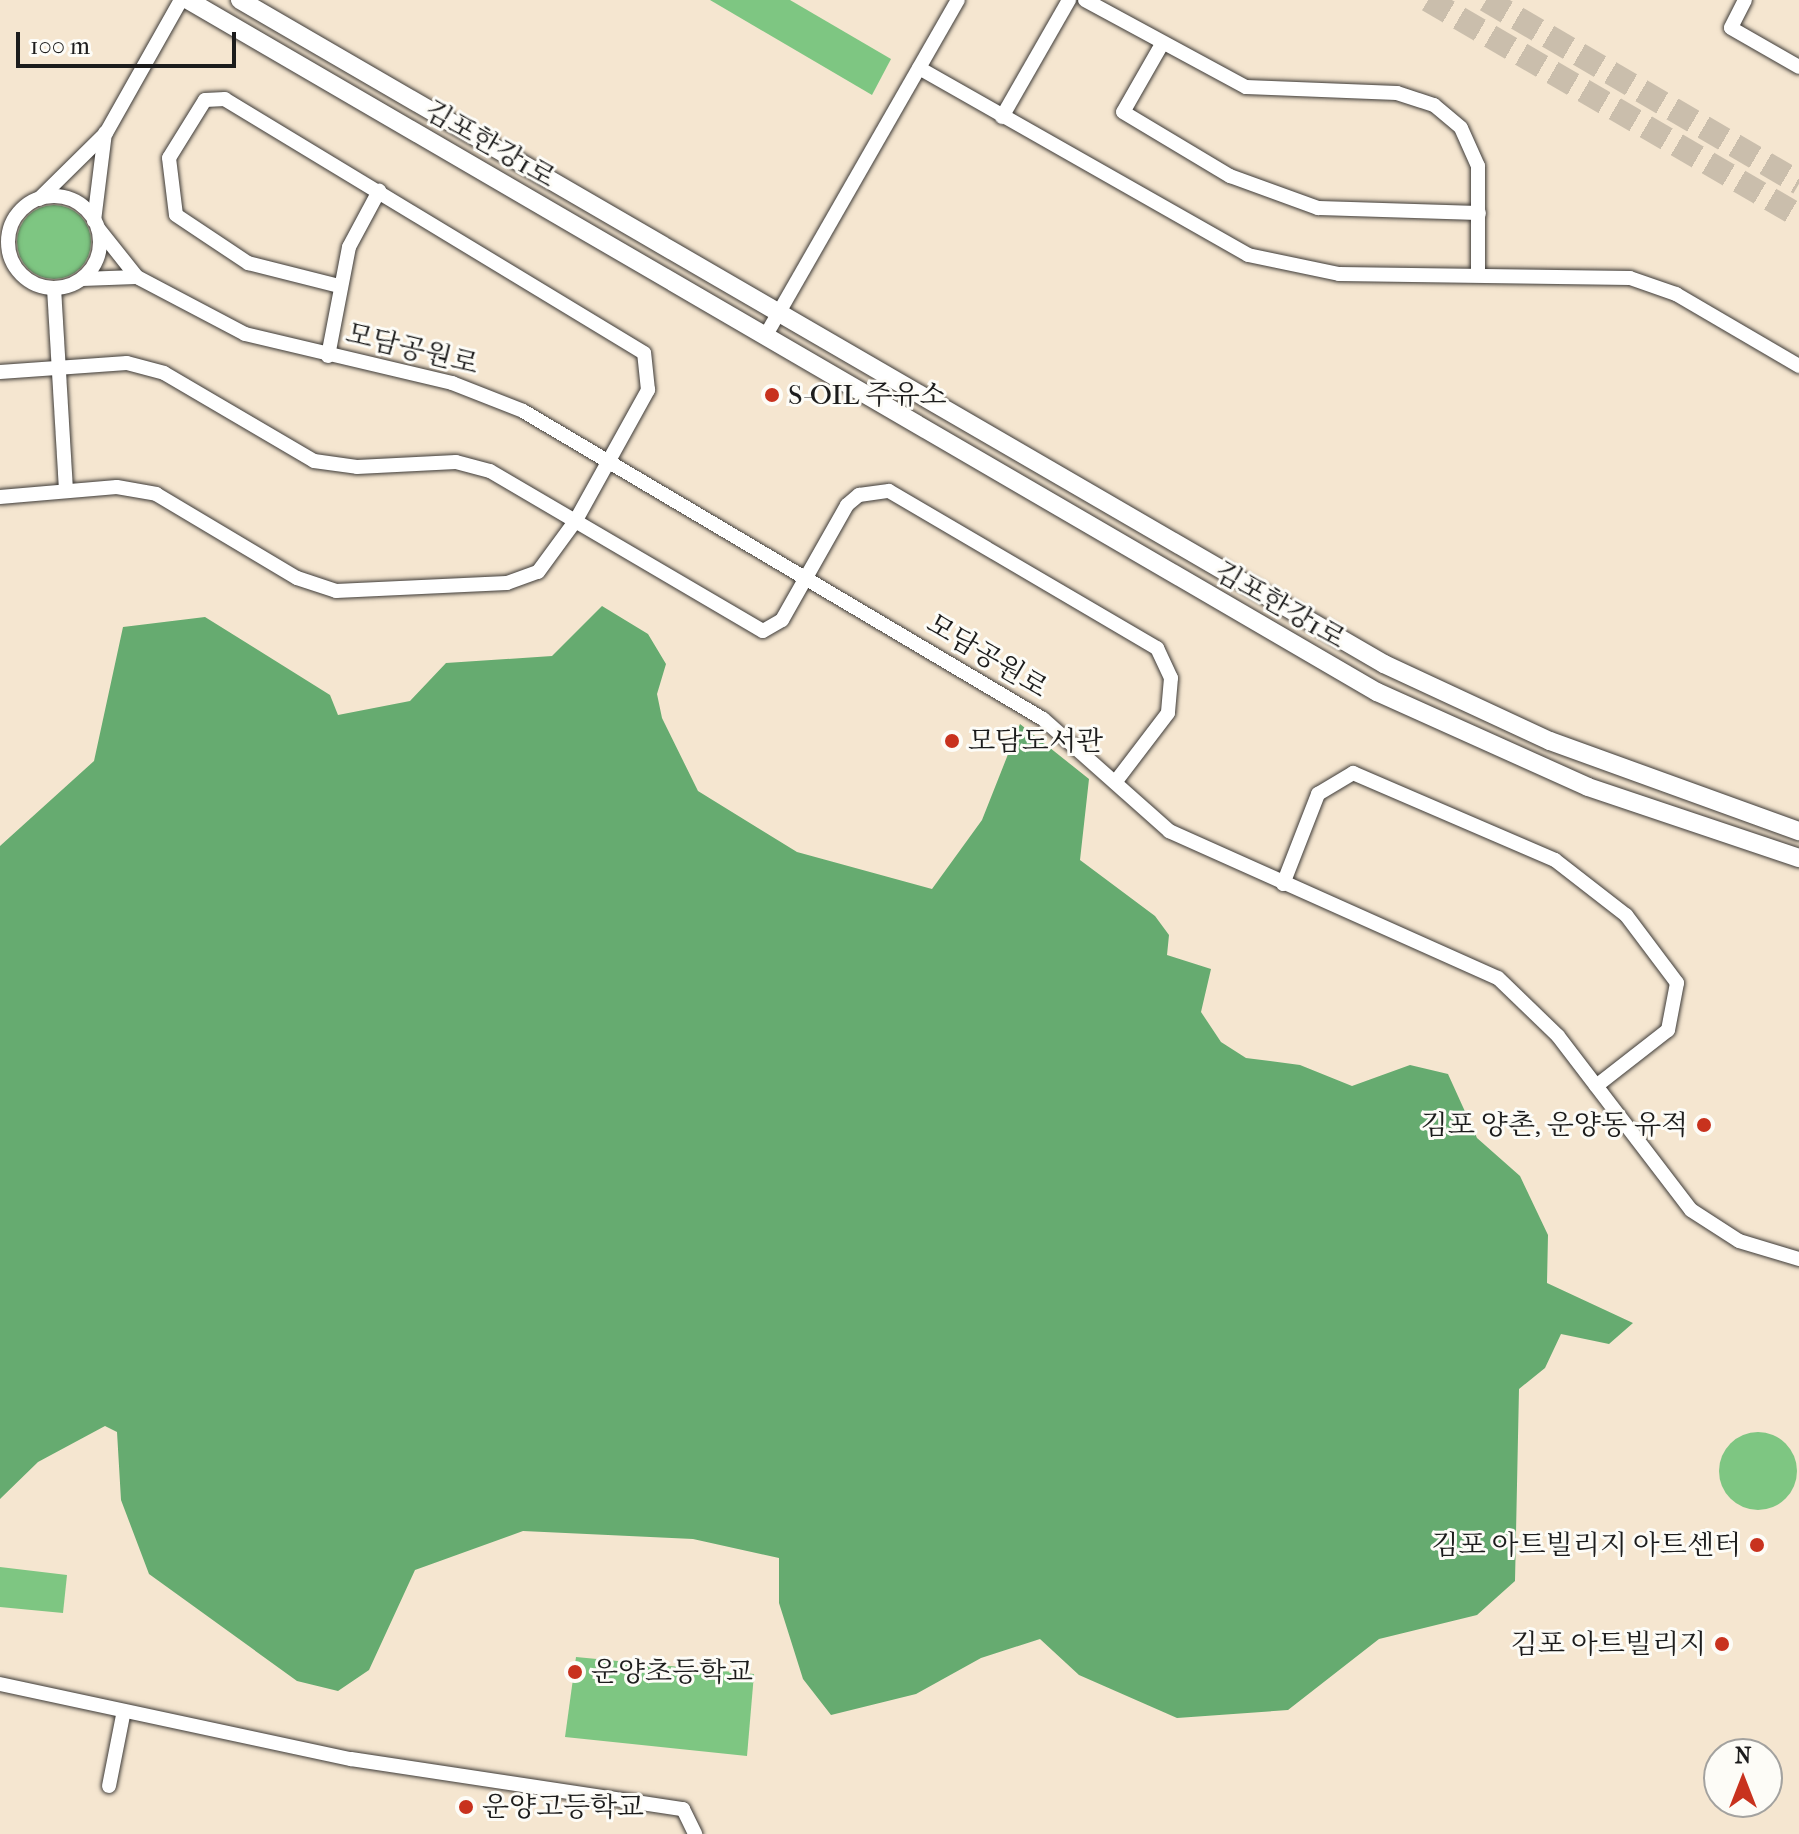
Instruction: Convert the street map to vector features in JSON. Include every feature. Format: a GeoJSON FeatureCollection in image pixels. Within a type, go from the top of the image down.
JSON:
{"type":"FeatureCollection","features":[{"type":"Feature","properties":{"kind":"street"},"geometry":{"type":"LineString","coordinates":[[20,273],[8,246],[32,202],[106,133],[181,0]]}},
{"type":"Feature","properties":{"kind":"street","name":"김포한강1로"},"geometry":{"type":"LineString","coordinates":[[188,0],[1377,692],[1588,787],[1799,858]]}},
{"type":"Feature","properties":{"kind":"street","name":"김포한강1로"},"geometry":{"type":"LineString","coordinates":[[240,0],[1384,664],[1563,746],[1799,831]]}},
{"type":"Feature","properties":{"kind":"street"},"geometry":{"type":"LineString","coordinates":[[766,335],[958,0]]}},
{"type":"Feature","properties":{"kind":"street"},"geometry":{"type":"LineString","coordinates":[[1002,117],[1069,0]]}},
{"type":"Feature","properties":{"kind":"street"},"geometry":{"type":"LineString","coordinates":[[1085,0],[1162,44],[1262,91],[1397,93],[1434,105],[1475,153],[1479,213],[1478,275]]}},
{"type":"Feature","properties":{"kind":"street"},"geometry":{"type":"LineString","coordinates":[[1745,0],[1731,28],[1799,67]]}},
{"type":"Feature","properties":{"kind":"street"},"geometry":{"type":"LineString","coordinates":[[1162,44],[1123,112],[1230,176],[1318,208],[1479,213]]}},
{"type":"Feature","properties":{"kind":"street"},"geometry":{"type":"LineString","coordinates":[[919,68],[1248,255],[1324,273],[1645,281],[1799,366]]}},
{"type":"Feature","properties":{"kind":"street"},"geometry":{"type":"LineString","coordinates":[[0,497],[66,491],[156,494],[297,578],[361,593],[525,579],[547,564],[576,520],[648,390],[648,364],[635,342],[216,97],[197,109],[169,158],[170,201],[186,228],[268,271],[339,286]]}},
{"type":"Feature","properties":{"kind":"street"},"geometry":{"type":"LineString","coordinates":[[80,280],[97,257],[96,225],[106,133]]}},
{"type":"Feature","properties":{"kind":"street"},"geometry":{"type":"LineString","coordinates":[[328,356],[339,286],[353,237],[379,191]]}},
{"type":"Feature","properties":{"kind":"street"},"geometry":{"type":"LineString","coordinates":[[0,216],[32,202],[67,198],[96,225],[137,277]]}},
{"type":"Feature","properties":{"kind":"street"},"geometry":{"type":"LineString","coordinates":[[0,264],[54,288],[80,280],[137,277]]}},
{"type":"Feature","properties":{"kind":"street","name":"모담공원로"},"geometry":{"type":"LineString","coordinates":[[137,277],[245,334],[480,392],[608,461],[1043,719],[1117,780],[1169,831],[1498,978],[1532,1005],[1691,1210],[1739,1241],[1799,1259]]}},
{"type":"Feature","properties":{"kind":"street"},"geometry":{"type":"LineString","coordinates":[[54,288],[66,491]]}},
{"type":"Feature","properties":{"kind":"street"},"geometry":{"type":"LineString","coordinates":[[0,372],[59,367],[144,367],[314,461],[473,465],[576,520],[763,631],[782,620],[847,505],[859,495],[889,491],[1143,637],[1167,662],[1172,696],[1117,780]]}},
{"type":"Feature","properties":{"kind":"street"},"geometry":{"type":"LineString","coordinates":[[1283,884],[1318,794],[1353,773],[1531,847],[1579,875],[1647,937],[1677,983],[1668,1030],[1596,1086]]}},
{"type":"Feature","properties":{"kind":"street"},"geometry":{"type":"LineString","coordinates":[[0,1684],[123,1715],[522,1788],[683,1809],[695,1834]]}},
{"type":"Feature","properties":{"kind":"street"},"geometry":{"type":"LineString","coordinates":[[109,1786],[123,1715]]}},
{"type":"Feature","properties":{"kind":"green space"},"geometry":{"type":"Polygon","coordinates":[[[710,0],[790,0],[891,59],[872,95],[710,0]]]}},
{"type":"Feature","properties":{"kind":"green space"},"geometry":{"type":"Polygon","coordinates":[[[54,205],[68,208],[80,216],[88,228],[91,242],[88,256],[80,268],[68,276],[54,279],[40,276],[28,268],[20,256],[17,242],[20,228],[28,216],[40,208],[54,205]]]}},
{"type":"Feature","properties":{"kind":"green space"},"geometry":{"type":"Polygon","coordinates":[[[602,606],[648,634],[666,664],[657,694],[662,718],[698,791],[797,852],[932,889],[982,820],[1020,724],[1089,779],[1080,860],[1155,916],[1169,935],[1167,955],[1211,969],[1201,1012],[1221,1042],[1246,1058],[1300,1065],[1352,1086],[1410,1065],[1448,1074],[1477,1138],[1520,1176],[1548,1235],[1547,1283],[1633,1323],[1609,1344],[1561,1334],[1545,1368],[1519,1389],[1515,1581],[1477,1615],[1379,1639],[1288,1710],[1177,1718],[1079,1675],[1040,1639],[981,1658],[916,1694],[831,1715],[803,1679],[779,1603],[779,1558],[693,1539],[523,1531],[415,1570],[369,1670],[338,1691],[297,1681],[149,1574],[121,1500],[117,1432],[105,1426],[38,1462],[0,1499],[0,846],[94,761],[123,627],[205,617],[330,695],[338,715],[410,701],[446,663],[552,656],[602,606]]]}},
{"type":"Feature","properties":{"kind":"green space"},"geometry":{"type":"Polygon","coordinates":[[[1758,1432],[1773,1435],[1785,1444],[1794,1456],[1797,1471],[1794,1486],[1785,1498],[1773,1507],[1758,1510],[1743,1507],[1731,1498],[1722,1486],[1719,1471],[1722,1456],[1731,1444],[1743,1435],[1758,1432]]]}},
{"type":"Feature","properties":{"kind":"green space"},"geometry":{"type":"Polygon","coordinates":[[[0,1567],[67,1575],[63,1613],[0,1607],[0,1567]]]}},
{"type":"Feature","properties":{"kind":"green space"},"geometry":{"type":"Polygon","coordinates":[[[576,1657],[754,1674],[747,1756],[565,1737],[576,1657]]]}},
{"type":"Feature","properties":{"kind":"tunnel"},"geometry":{"type":"LineString","coordinates":[[1428,0],[1799,216]]}},
{"type":"Feature","properties":{"kind":"tunnel"},"geometry":{"type":"LineString","coordinates":[[1486,0],[1799,183]]}},
{"type":"Feature","properties":{"kind":"place","name":"S-OIL 주유소"},"geometry":{"type":"Point","coordinates":[772,395]}},
{"type":"Feature","properties":{"kind":"place","name":"모담도서관"},"geometry":{"type":"Point","coordinates":[952,741]}},
{"type":"Feature","properties":{"kind":"place","name":"김포 양촌, 운양동 유적"},"geometry":{"type":"Point","coordinates":[1704,1125]}},
{"type":"Feature","properties":{"kind":"place","name":"김포 아트빌리지 아트센터"},"geometry":{"type":"Point","coordinates":[1757,1545]}},
{"type":"Feature","properties":{"kind":"place","name":"김포 아트빌리지"},"geometry":{"type":"Point","coordinates":[1722,1644]}},
{"type":"Feature","properties":{"kind":"place","name":"운양초등학교"},"geometry":{"type":"Point","coordinates":[575,1672]}},
{"type":"Feature","properties":{"kind":"place","name":"운양고등학교"},"geometry":{"type":"Point","coordinates":[466,1807]}}]}
